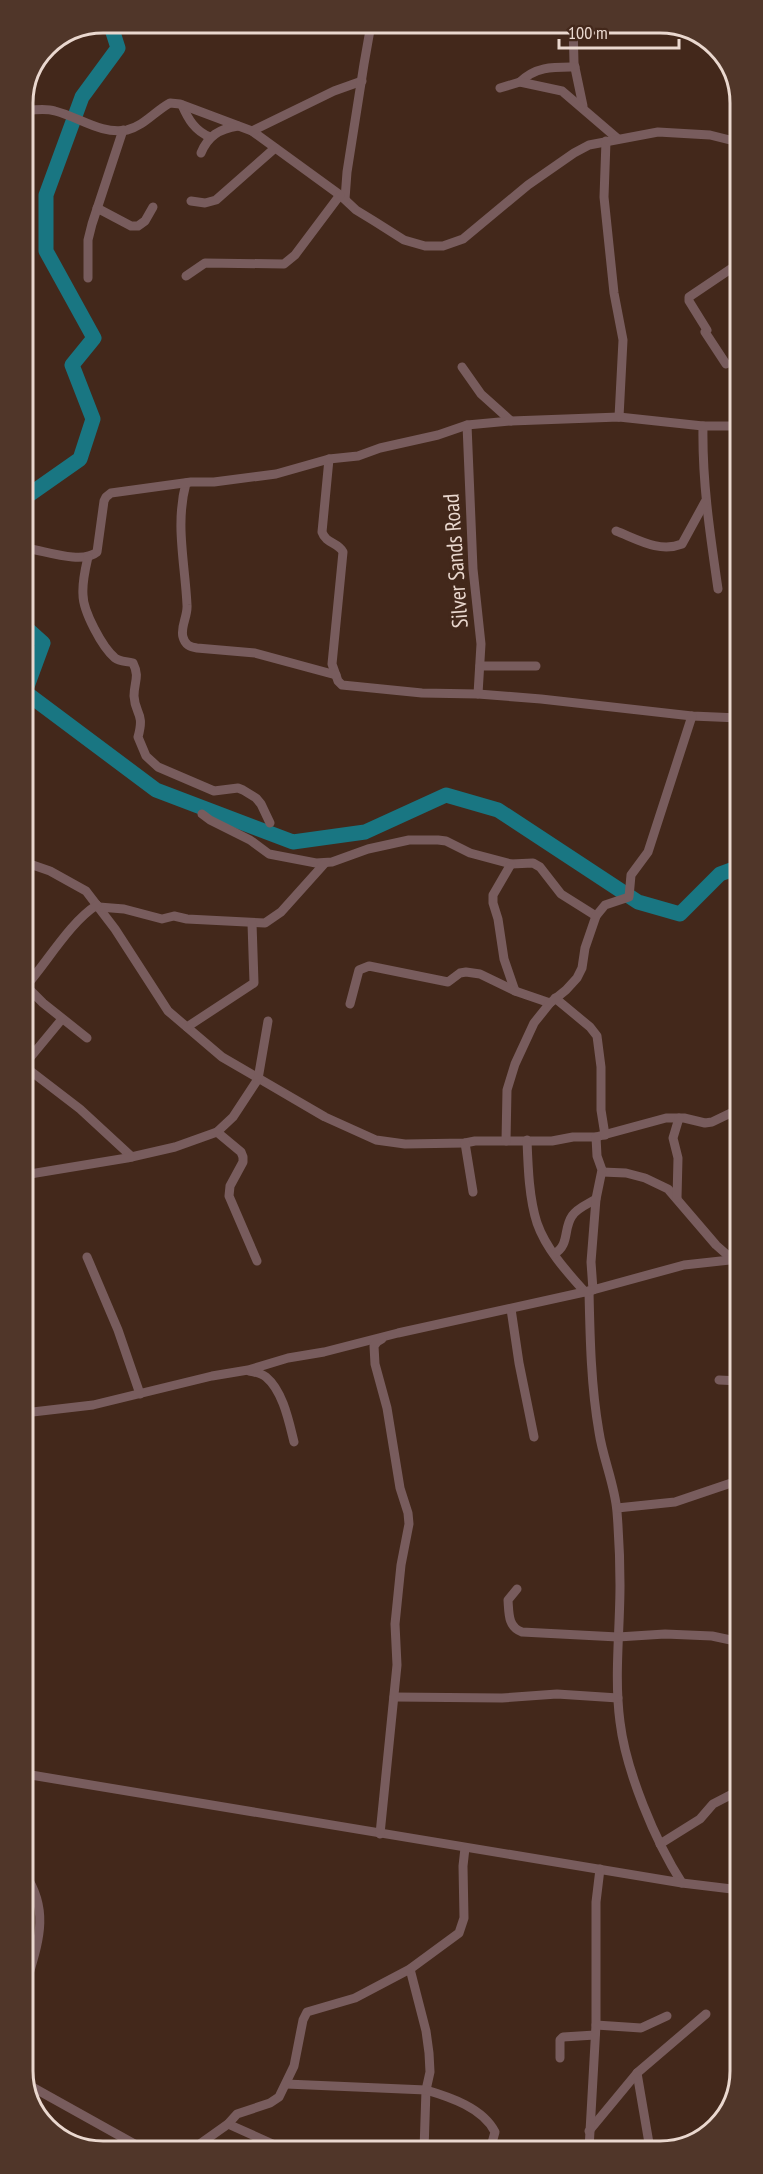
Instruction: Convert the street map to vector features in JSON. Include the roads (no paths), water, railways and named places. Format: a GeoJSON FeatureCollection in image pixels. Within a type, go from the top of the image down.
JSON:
{"type":"FeatureCollection","features":[{"type":"Feature","properties":{"kind":"street"},"geometry":{"type":"LineString","coordinates":[[186,276],[205,263],[284,264],[295,255],[343,197],[370,33]]}},
{"type":"Feature","properties":{"kind":"street"},"geometry":{"type":"LineString","coordinates":[[573,33],[574,68],[583,108]]}},
{"type":"Feature","properties":{"kind":"street"},"geometry":{"type":"LineString","coordinates":[[500,88],[520,82],[531,73],[544,68],[574,68]]}},
{"type":"Feature","properties":{"kind":"street"},"geometry":{"type":"LineString","coordinates":[[252,131],[334,91],[362,81]]}},
{"type":"Feature","properties":{"kind":"street"},"geometry":{"type":"LineString","coordinates":[[520,82],[562,91],[618,139]]}},
{"type":"Feature","properties":{"kind":"street"},"geometry":{"type":"LineString","coordinates":[[33,110],[55,111],[111,132],[144,122],[170,103],[182,105],[252,131],[343,197],[356,210],[404,240],[425,246],[443,246],[463,239],[528,184],[589,145],[658,132],[710,135],[730,140]]}},
{"type":"Feature","properties":{"kind":"street"},"geometry":{"type":"LineString","coordinates":[[182,105],[192,124],[210,137]]}},
{"type":"Feature","properties":{"kind":"street"},"geometry":{"type":"LineString","coordinates":[[201,153],[210,137],[224,129],[239,126]]}},
{"type":"Feature","properties":{"kind":"street"},"geometry":{"type":"LineString","coordinates":[[88,278],[88,240],[123,130]]}},
{"type":"Feature","properties":{"kind":"street"},"geometry":{"type":"LineString","coordinates":[[606,141],[604,197],[614,293],[623,340],[619,417]]}},
{"type":"Feature","properties":{"kind":"street"},"geometry":{"type":"LineString","coordinates":[[191,201],[205,203],[216,200],[275,148]]}},
{"type":"Feature","properties":{"kind":"street"},"geometry":{"type":"LineString","coordinates":[[97,208],[131,226],[138,226],[145,221],[153,207]]}},
{"type":"Feature","properties":{"kind":"street"},"geometry":{"type":"LineString","coordinates":[[726,364],[705,332],[707,330],[691,306],[688,297],[730,269]]}},
{"type":"Feature","properties":{"kind":"street"},"geometry":{"type":"LineString","coordinates":[[462,367],[481,394],[511,421]]}},
{"type":"Feature","properties":{"kind":"street"},"geometry":{"type":"LineString","coordinates":[[33,549],[82,558],[97,552],[106,497],[111,493],[276,474],[330,459],[358,456],[467,425],[619,417],[703,426],[730,426]]}},
{"type":"Feature","properties":{"kind":"street","name":"Silver Sands Road"},"geometry":{"type":"LineString","coordinates":[[467,425],[469,502],[481,644],[478,694]]}},
{"type":"Feature","properties":{"kind":"street"},"geometry":{"type":"LineString","coordinates":[[703,426],[702,459],[705,502],[718,589]]}},
{"type":"Feature","properties":{"kind":"street"},"geometry":{"type":"LineString","coordinates":[[330,459],[322,532],[326,540],[342,549],[343,555],[332,664],[337,678]]}},
{"type":"Feature","properties":{"kind":"street"},"geometry":{"type":"LineString","coordinates":[[186,483],[181,501],[180,520],[187,605],[182,630],[184,641],[188,645],[197,648],[255,653],[337,678],[347,686],[422,693],[478,694],[692,716],[730,718]]}},
{"type":"Feature","properties":{"kind":"street"},"geometry":{"type":"LineString","coordinates":[[616,531],[657,547],[682,544],[705,502]]}},
{"type":"Feature","properties":{"kind":"street"},"geometry":{"type":"LineString","coordinates":[[88,557],[84,576],[84,604],[98,635],[112,655],[117,659],[133,663],[138,672],[134,697],[141,715],[138,737],[146,756],[158,767],[214,791],[238,788],[243,790],[256,798],[270,822]]}},
{"type":"Feature","properties":{"kind":"street"},"geometry":{"type":"LineString","coordinates":[[480,666],[536,666]]}},
{"type":"Feature","properties":{"kind":"street"},"geometry":{"type":"LineString","coordinates":[[506,1141],[507,1090],[515,1064],[534,1023],[552,1001],[567,990],[577,978],[582,968],[585,948],[596,916],[605,906],[629,897],[631,875],[648,852],[692,716]]}},
{"type":"Feature","properties":{"kind":"street"},"geometry":{"type":"LineString","coordinates":[[202,814],[250,840],[269,854],[325,863],[382,845],[409,840],[446,840],[470,852],[511,864],[533,863],[540,867],[561,894],[596,916]]}},
{"type":"Feature","properties":{"kind":"street"},"geometry":{"type":"LineString","coordinates":[[33,975],[82,917],[98,906],[132,910],[162,919],[174,916],[187,919],[265,923],[275,917],[325,863]]}},
{"type":"Feature","properties":{"kind":"street"},"geometry":{"type":"LineString","coordinates":[[511,864],[493,895],[493,903],[498,919],[504,959],[515,991]]}},
{"type":"Feature","properties":{"kind":"street"},"geometry":{"type":"LineString","coordinates":[[33,865],[50,871],[86,891],[168,1011],[222,1057],[325,1118],[376,1140],[405,1144],[552,1141],[573,1137],[601,1136],[658,1120],[679,1118],[705,1123],[712,1122],[730,1113]]}},
{"type":"Feature","properties":{"kind":"street"},"geometry":{"type":"LineString","coordinates":[[187,1027],[254,982],[252,923]]}},
{"type":"Feature","properties":{"kind":"street"},"geometry":{"type":"LineString","coordinates":[[350,1004],[356,976],[359,970],[366,966],[448,982],[460,973],[466,972],[480,974],[515,991],[552,1001],[590,1027],[597,1036],[601,1067],[601,1136],[597,1156],[602,1172],[596,1199],[589,1291],[591,1363],[599,1434],[617,1508],[620,1586],[618,1698],[625,1754],[666,1859],[681,1883]]}},
{"type":"Feature","properties":{"kind":"street"},"geometry":{"type":"LineString","coordinates":[[33,992],[87,1038]]}},
{"type":"Feature","properties":{"kind":"street"},"geometry":{"type":"LineString","coordinates":[[33,1055],[62,1019]]}},
{"type":"Feature","properties":{"kind":"street"},"geometry":{"type":"LineString","coordinates":[[33,1174],[132,1157],[175,1147],[217,1132],[233,1117],[258,1079],[268,1021]]}},
{"type":"Feature","properties":{"kind":"street"},"geometry":{"type":"LineString","coordinates":[[33,1073],[80,1109],[132,1157]]}},
{"type":"Feature","properties":{"kind":"street"},"geometry":{"type":"LineString","coordinates":[[677,1198],[678,1158],[673,1138],[679,1118]]}},
{"type":"Feature","properties":{"kind":"street"},"geometry":{"type":"LineString","coordinates":[[217,1132],[241,1152],[243,1157],[243,1162],[230,1186],[229,1196],[257,1261]]}},
{"type":"Feature","properties":{"kind":"street"},"geometry":{"type":"LineString","coordinates":[[527,1140],[537,1222],[554,1254],[589,1291]]}},
{"type":"Feature","properties":{"kind":"street"},"geometry":{"type":"LineString","coordinates":[[465,1143],[473,1192]]}},
{"type":"Feature","properties":{"kind":"street"},"geometry":{"type":"LineString","coordinates":[[602,1172],[626,1173],[645,1178],[668,1189],[716,1245],[730,1255]]}},
{"type":"Feature","properties":{"kind":"street"},"geometry":{"type":"LineString","coordinates":[[554,1254],[564,1245],[571,1217],[576,1211],[596,1199]]}},
{"type":"Feature","properties":{"kind":"street"},"geometry":{"type":"LineString","coordinates":[[87,1257],[111,1311],[140,1394]]}},
{"type":"Feature","properties":{"kind":"street"},"geometry":{"type":"LineString","coordinates":[[33,1412],[93,1405],[212,1376],[248,1370],[288,1358],[324,1352],[589,1291],[684,1265],[730,1260]]}},
{"type":"Feature","properties":{"kind":"street"},"geometry":{"type":"LineString","coordinates":[[511,1309],[534,1437]]}},
{"type":"Feature","properties":{"kind":"street"},"geometry":{"type":"LineString","coordinates":[[380,1834],[397,1665],[394,1624],[409,1524],[400,1488],[387,1408],[375,1364],[374,1346],[384,1338]]}},
{"type":"Feature","properties":{"kind":"street"},"geometry":{"type":"LineString","coordinates":[[248,1370],[268,1378],[278,1394],[294,1442]]}},
{"type":"Feature","properties":{"kind":"street"},"geometry":{"type":"LineString","coordinates":[[718,1380],[730,1381]]}},
{"type":"Feature","properties":{"kind":"street"},"geometry":{"type":"LineString","coordinates":[[617,1508],[675,1502],[730,1483]]}},
{"type":"Feature","properties":{"kind":"street"},"geometry":{"type":"LineString","coordinates":[[517,1589],[508,1600],[510,1624],[517,1630],[618,1636],[712,1636],[730,1640]]}},
{"type":"Feature","properties":{"kind":"street"},"geometry":{"type":"LineString","coordinates":[[394,1697],[502,1698],[557,1694],[618,1698]]}},
{"type":"Feature","properties":{"kind":"street"},"geometry":{"type":"LineString","coordinates":[[33,1775],[465,1848],[730,1889]]}},
{"type":"Feature","properties":{"kind":"street"},"geometry":{"type":"LineString","coordinates":[[660,1844],[700,1819],[713,1804],[730,1795]]}},
{"type":"Feature","properties":{"kind":"street"},"geometry":{"type":"LineString","coordinates":[[204,2141],[228,2124],[237,2114],[270,2103],[279,2097],[294,2066],[303,2020],[307,2012],[356,1998],[410,1969],[453,1939],[463,1926],[465,1848]]}},
{"type":"Feature","properties":{"kind":"street"},"geometry":{"type":"LineString","coordinates":[[589,2141],[596,2025],[596,1902],[600,1869]]}},
{"type":"Feature","properties":{"kind":"street"},"geometry":{"type":"LineString","coordinates":[[33,1891],[38,1902],[40,1918],[39,1943],[33,1962]]}},
{"type":"Feature","properties":{"kind":"street"},"geometry":{"type":"LineString","coordinates":[[410,1969],[426,2031],[430,2072],[426,2090],[424,2141]]}},
{"type":"Feature","properties":{"kind":"street"},"geometry":{"type":"LineString","coordinates":[[590,2131],[637,2073],[706,2013]]}},
{"type":"Feature","properties":{"kind":"street"},"geometry":{"type":"LineString","coordinates":[[596,2025],[641,2028],[667,2016]]}},
{"type":"Feature","properties":{"kind":"street"},"geometry":{"type":"LineString","coordinates":[[560,2058],[560,2040],[563,2037],[595,2035]]}},
{"type":"Feature","properties":{"kind":"street"},"geometry":{"type":"LineString","coordinates":[[637,2073],[649,2141]]}},
{"type":"Feature","properties":{"kind":"street"},"geometry":{"type":"LineString","coordinates":[[286,2084],[426,2090],[443,2095],[486,2118],[495,2132],[492,2141]]}},
{"type":"Feature","properties":{"kind":"street"},"geometry":{"type":"LineString","coordinates":[[35,2089],[129,2141]]}},
{"type":"Feature","properties":{"kind":"street"},"geometry":{"type":"LineString","coordinates":[[228,2124],[261,2141]]}},
{"type":"Feature","properties":{"kind":"waterway"},"geometry":{"type":"LineString","coordinates":[[33,492],[80,459],[93,419],[72,365],[94,338],[46,251],[46,195],[82,97],[118,48],[113,33]]}},
{"type":"Feature","properties":{"kind":"waterway"},"geometry":{"type":"LineString","coordinates":[[33,634],[43,643],[33,670]]}},
{"type":"Feature","properties":{"kind":"waterway"},"geometry":{"type":"LineString","coordinates":[[33,698],[156,790],[293,842],[365,832],[446,795],[498,810],[638,902],[680,914],[720,874],[730,870]]}}]}
